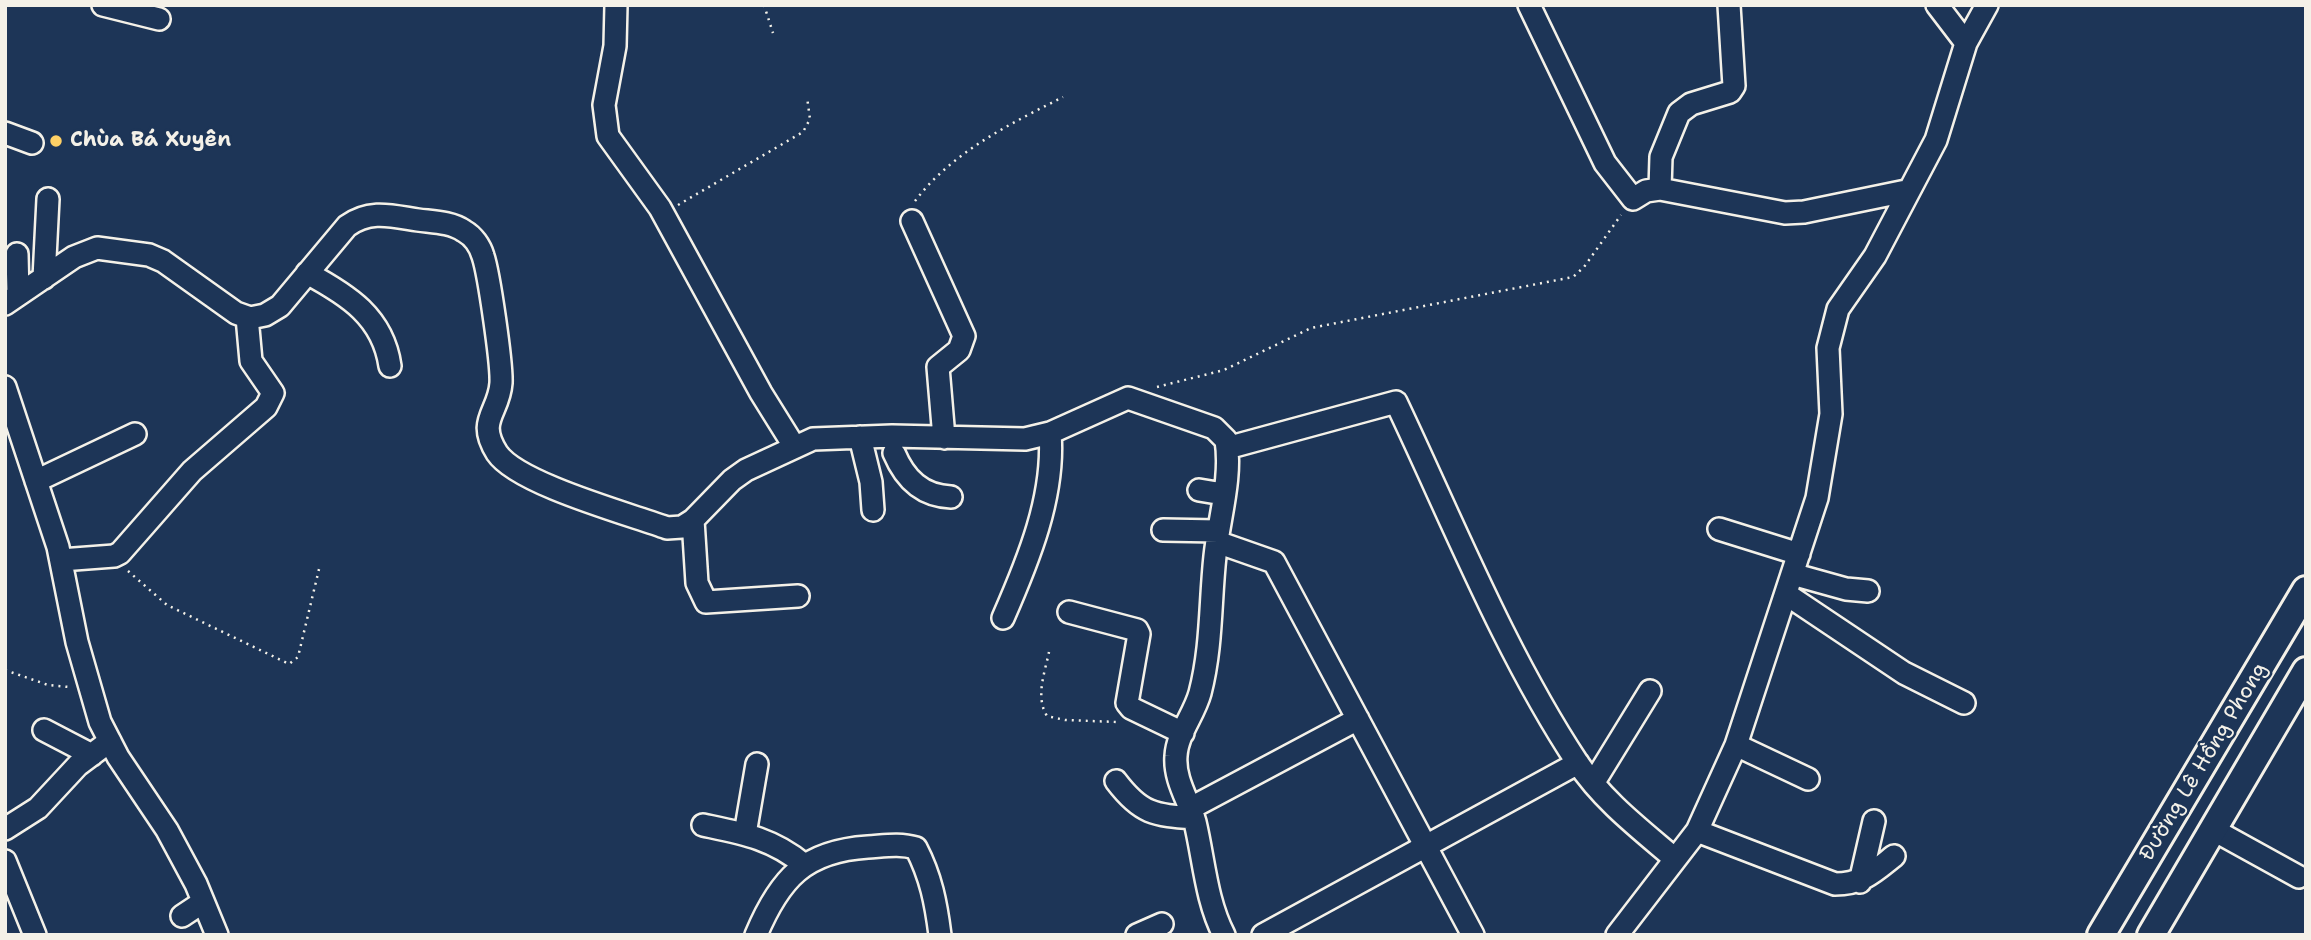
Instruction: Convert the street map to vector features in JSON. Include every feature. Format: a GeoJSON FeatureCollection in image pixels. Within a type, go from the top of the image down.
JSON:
{"type":"FeatureCollection","features":[{"type":"Feature","properties":{"kind":"main road","name":"Đường Lê Hồng Phong"},"geometry":{"type":"LineString","coordinates":[[2102,935],[2306,590]]}},
{"type":"Feature","properties":{"kind":"main road"},"geometry":{"type":"LineString","coordinates":[[2273,644],[2306,663]]}},
{"type":"Feature","properties":{"kind":"main road","name":"Đường Lê Hồng Phong"},"geometry":{"type":"LineString","coordinates":[[2151,935],[2306,671]]}},
{"type":"Feature","properties":{"kind":"street"},"geometry":{"type":"LineString","coordinates":[[103,5],[159,19]]}},
{"type":"Feature","properties":{"kind":"street"},"geometry":{"type":"LineString","coordinates":[[616,5],[615,46],[606,88],[604,121],[608,136],[664,214],[761,393],[794,446]]}},
{"type":"Feature","properties":{"kind":"street"},"geometry":{"type":"LineString","coordinates":[[1529,5],[1605,163],[1633,199],[1646,191],[1660,189],[1785,213],[1804,212],[1906,191]]}},
{"type":"Feature","properties":{"kind":"street"},"geometry":{"type":"LineString","coordinates":[[1660,189],[1661,157],[1679,114],[1691,104],[1730,92],[1734,86],[1729,5]]}},
{"type":"Feature","properties":{"kind":"street"},"geometry":{"type":"LineString","coordinates":[[1937,5],[1966,43]]}},
{"type":"Feature","properties":{"kind":"street"},"geometry":{"type":"LineString","coordinates":[[1617,935],[1697,831],[1736,745],[1816,498],[1831,414],[1828,348],[1838,309],[1875,256],[1906,191],[1936,139],[1966,43],[1987,5]]}},
{"type":"Feature","properties":{"kind":"street"},"geometry":{"type":"LineString","coordinates":[[5,132],[32,143]]}},
{"type":"Feature","properties":{"kind":"street"},"geometry":{"type":"LineString","coordinates":[[44,278],[48,199]]}},
{"type":"Feature","properties":{"kind":"street"},"geometry":{"type":"LineString","coordinates":[[12,299],[85,250],[97,248],[149,254],[236,313],[247,317],[265,315],[280,306],[347,226],[359,216],[374,214],[452,225],[466,231],[484,257],[500,392],[487,421],[498,454],[507,463],[550,486],[667,527],[682,527],[693,520],[732,480],[794,446],[813,439],[860,437],[893,443],[944,438],[1025,439],[1050,433],[1128,398],[1214,428],[1226,440],[1227,448],[1217,537],[1210,644],[1194,713],[1182,733],[1175,760],[1191,813],[1210,899],[1224,935]]}},
{"type":"Feature","properties":{"kind":"street"},"geometry":{"type":"LineString","coordinates":[[912,221],[964,336],[959,350],[939,367],[944,438]]}},
{"type":"Feature","properties":{"kind":"street"},"geometry":{"type":"LineString","coordinates":[[12,299],[17,254]]}},
{"type":"Feature","properties":{"kind":"street"},"geometry":{"type":"LineString","coordinates":[[307,273],[354,300],[384,338],[390,366]]}},
{"type":"Feature","properties":{"kind":"street"},"geometry":{"type":"LineString","coordinates":[[61,559],[114,556],[192,471],[272,398],[270,386],[251,361],[247,317]]}},
{"type":"Feature","properties":{"kind":"street"},"geometry":{"type":"LineString","coordinates":[[5,387],[61,559],[89,686],[100,722],[167,830],[203,902],[216,935]]}},
{"type":"Feature","properties":{"kind":"street"},"geometry":{"type":"LineString","coordinates":[[1227,448],[1396,402],[1513,649],[1578,763],[1618,811],[1675,859]]}},
{"type":"Feature","properties":{"kind":"street"},"geometry":{"type":"LineString","coordinates":[[1003,618],[1031,550],[1052,461],[1050,433]]}},
{"type":"Feature","properties":{"kind":"street"},"geometry":{"type":"LineString","coordinates":[[36,481],[135,434]]}},
{"type":"Feature","properties":{"kind":"street"},"geometry":{"type":"LineString","coordinates":[[860,437],[871,482],[873,510]]}},
{"type":"Feature","properties":{"kind":"street"},"geometry":{"type":"LineString","coordinates":[[893,443],[903,470],[926,493],[951,497]]}},
{"type":"Feature","properties":{"kind":"street"},"geometry":{"type":"LineString","coordinates":[[1199,490],[1223,494]]}},
{"type":"Feature","properties":{"kind":"street"},"geometry":{"type":"LineString","coordinates":[[693,520],[697,583],[706,603],[798,596]]}},
{"type":"Feature","properties":{"kind":"street"},"geometry":{"type":"LineString","coordinates":[[1719,529],[1792,574],[1904,673],[1964,703]]}},
{"type":"Feature","properties":{"kind":"street"},"geometry":{"type":"LineString","coordinates":[[1163,530],[1217,537],[1274,562],[1473,935]]}},
{"type":"Feature","properties":{"kind":"street"},"geometry":{"type":"LineString","coordinates":[[1792,574],[1846,589],[1868,591]]}},
{"type":"Feature","properties":{"kind":"street"},"geometry":{"type":"LineString","coordinates":[[1069,612],[1137,630],[1139,634],[1127,703],[1131,708],[1182,733]]}},
{"type":"Feature","properties":{"kind":"street"},"geometry":{"type":"LineString","coordinates":[[1594,782],[1650,691]]}},
{"type":"Feature","properties":{"kind":"street"},"geometry":{"type":"LineString","coordinates":[[1116,781],[1132,802],[1146,812],[1191,813],[1358,719]]}},
{"type":"Feature","properties":{"kind":"street"},"geometry":{"type":"LineString","coordinates":[[44,730],[92,755]]}},
{"type":"Feature","properties":{"kind":"street"},"geometry":{"type":"LineString","coordinates":[[5,829],[38,808],[78,765],[110,741]]}},
{"type":"Feature","properties":{"kind":"street"},"geometry":{"type":"LineString","coordinates":[[1736,745],[1808,779]]}},
{"type":"Feature","properties":{"kind":"street"},"geometry":{"type":"LineString","coordinates":[[1263,935],[1578,763]]}},
{"type":"Feature","properties":{"kind":"street"},"geometry":{"type":"LineString","coordinates":[[745,834],[757,764]]}},
{"type":"Feature","properties":{"kind":"street"},"geometry":{"type":"LineString","coordinates":[[1860,882],[1874,821]]}},
{"type":"Feature","properties":{"kind":"street"},"geometry":{"type":"LineString","coordinates":[[703,825],[745,834],[783,847],[803,864]]}},
{"type":"Feature","properties":{"kind":"street"},"geometry":{"type":"LineString","coordinates":[[2212,829],[2299,877]]}},
{"type":"Feature","properties":{"kind":"street"},"geometry":{"type":"LineString","coordinates":[[1697,831],[1835,884],[1860,882],[1894,856]]}},
{"type":"Feature","properties":{"kind":"street"},"geometry":{"type":"LineString","coordinates":[[756,935],[788,879],[816,856],[853,848],[905,845],[916,848],[934,892],[940,935]]}},
{"type":"Feature","properties":{"kind":"street"},"geometry":{"type":"LineString","coordinates":[[5,861],[36,935]]}},
{"type":"Feature","properties":{"kind":"street"},"geometry":{"type":"LineString","coordinates":[[182,916],[203,902]]}},
{"type":"Feature","properties":{"kind":"street"},"geometry":{"type":"LineString","coordinates":[[1137,935],[1162,924]]}},
{"type":"Feature","properties":{"kind":"path"},"geometry":{"type":"LineString","coordinates":[[764,5],[773,33]]}},
{"type":"Feature","properties":{"kind":"path"},"geometry":{"type":"LineString","coordinates":[[912,221],[915,202],[948,167],[1007,125],[1063,96]]}},
{"type":"Feature","properties":{"kind":"path"},"geometry":{"type":"LineString","coordinates":[[664,214],[803,132],[810,119],[807,97]]}},
{"type":"Feature","properties":{"kind":"path"},"geometry":{"type":"LineString","coordinates":[[1128,398],[1161,386],[1224,370],[1311,328],[1573,277],[1584,267],[1633,199]]}},
{"type":"Feature","properties":{"kind":"path"},"geometry":{"type":"LineString","coordinates":[[114,556],[167,606],[289,664],[298,657],[320,565]]}},
{"type":"Feature","properties":{"kind":"path"},"geometry":{"type":"LineString","coordinates":[[1049,652],[1041,695],[1041,707],[1047,716],[1065,720],[1128,722]]}},
{"type":"Feature","properties":{"kind":"path"},"geometry":{"type":"LineString","coordinates":[[5,670],[48,685],[89,686]]}},
{"type":"Feature","properties":{"kind":"place","name":"Chùa Bá Xuyên"},"geometry":{"type":"Point","coordinates":[56,141]}}]}
